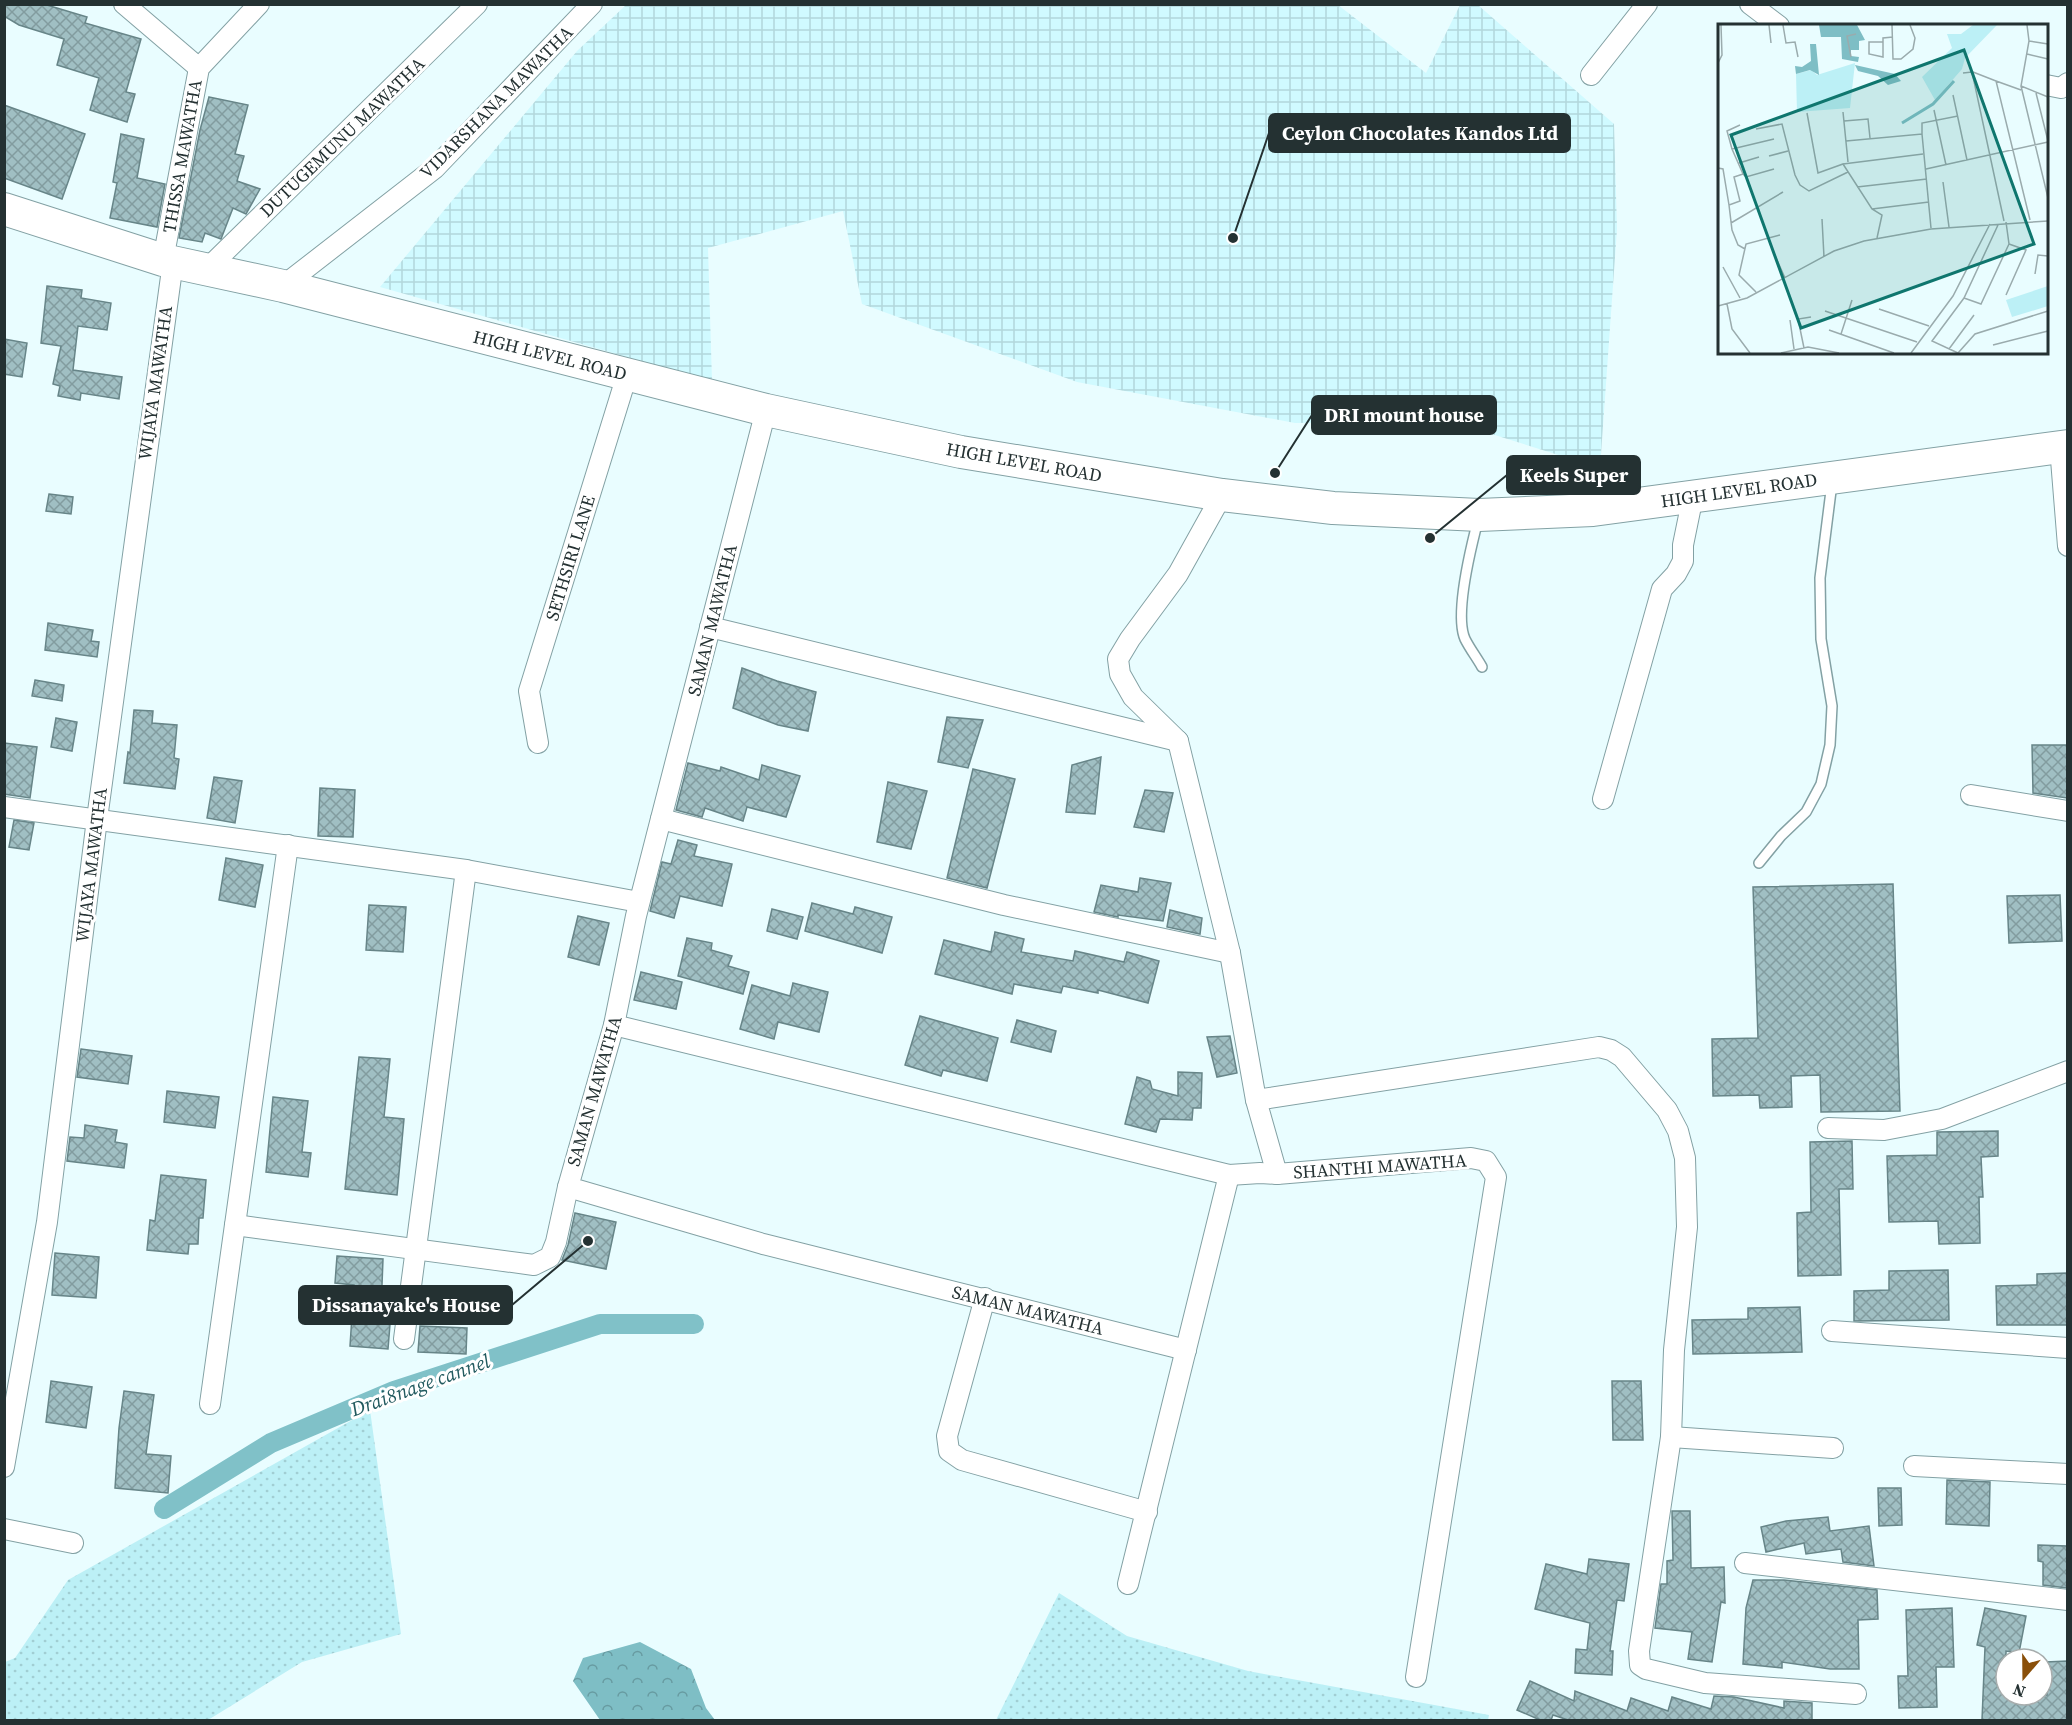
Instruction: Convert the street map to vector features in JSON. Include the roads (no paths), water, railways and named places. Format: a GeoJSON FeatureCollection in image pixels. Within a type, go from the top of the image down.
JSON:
{"type":"FeatureCollection","features":[{"type":"Feature","properties":{"kind":"highway","name":"HIGH LEVEL ROAD"},"geometry":{"type":"LineString","coordinates":[[4,209],[168,261],[283,286],[766,410],[961,452],[1222,495],[1333,508],[1479,514],[1593,510],[2064,446]]}},
{"type":"Feature","properties":{"kind":"street"},"geometry":{"type":"LineString","coordinates":[[124,4],[199,68]]}},
{"type":"Feature","properties":{"kind":"street","name":"THISSA MAWATHA"},"geometry":{"type":"LineString","coordinates":[[168,261],[199,68],[259,4]]}},
{"type":"Feature","properties":{"kind":"street","name":"DUTUGEMUNU MAWATHA"},"geometry":{"type":"LineString","coordinates":[[206,270],[477,4]]}},
{"type":"Feature","properties":{"kind":"street","name":"VIDARSHANA MAWATHA"},"geometry":{"type":"LineString","coordinates":[[283,286],[435,168],[592,4]]}},
{"type":"Feature","properties":{"kind":"street"},"geometry":{"type":"LineString","coordinates":[[1592,75],[1647,4]]}},
{"type":"Feature","properties":{"kind":"street"},"geometry":{"type":"LineString","coordinates":[[1750,4],[1776,24]]}},
{"type":"Feature","properties":{"kind":"street"},"geometry":{"type":"LineString","coordinates":[[2048,85],[2061,88],[2067,83]]}},
{"type":"Feature","properties":{"kind":"street","name":"WIJAYA MAWATHA"},"geometry":{"type":"LineString","coordinates":[[4,1467],[47,1222],[168,261]]}},
{"type":"Feature","properties":{"kind":"street","name":"SETHSIRI LANE"},"geometry":{"type":"LineString","coordinates":[[538,743],[529,692],[627,375]]}},
{"type":"Feature","properties":{"kind":"street","name":"SAMAN MAWATHA"},"geometry":{"type":"LineString","coordinates":[[766,410],[639,902],[614,1025],[568,1187],[763,1244],[1186,1350]]}},
{"type":"Feature","properties":{"kind":"street"},"geometry":{"type":"LineString","coordinates":[[2064,446],[2067,546]]}},
{"type":"Feature","properties":{"kind":"street"},"geometry":{"type":"LineString","coordinates":[[1178,741],[1133,697],[1120,674],[1118,659],[1178,574],[1222,495]]}},
{"type":"Feature","properties":{"kind":"street"},"geometry":{"type":"LineString","coordinates":[[1603,799],[1662,589],[1676,574],[1683,561],[1683,545],[1693,496]]}},
{"type":"Feature","properties":{"kind":"street"},"geometry":{"type":"LineString","coordinates":[[710,627],[1178,741]]}},
{"type":"Feature","properties":{"kind":"street","name":"SHANTHI MAWATHA"},"geometry":{"type":"LineString","coordinates":[[1178,741],[1230,953],[1256,1100],[1277,1174],[1471,1158],[1486,1161],[1496,1177],[1416,1677]]}},
{"type":"Feature","properties":{"kind":"street"},"geometry":{"type":"LineString","coordinates":[[1971,795],[2067,811]]}},
{"type":"Feature","properties":{"kind":"street"},"geometry":{"type":"LineString","coordinates":[[4,807],[466,870],[639,902]]}},
{"type":"Feature","properties":{"kind":"street"},"geometry":{"type":"LineString","coordinates":[[661,819],[1004,904],[1230,953]]}},
{"type":"Feature","properties":{"kind":"street"},"geometry":{"type":"LineString","coordinates":[[210,1404],[288,845]]}},
{"type":"Feature","properties":{"kind":"street"},"geometry":{"type":"LineString","coordinates":[[404,1339],[466,870]]}},
{"type":"Feature","properties":{"kind":"street"},"geometry":{"type":"LineString","coordinates":[[614,1025],[1229,1175],[1277,1174]]}},
{"type":"Feature","properties":{"kind":"street"},"geometry":{"type":"LineString","coordinates":[[1256,1100],[1599,1047],[1611,1050],[1622,1057],[1667,1110],[1678,1131],[1685,1158],[1687,1227],[1674,1350],[1671,1437],[1639,1651],[1640,1665],[1646,1669],[1705,1683],[1856,1694]]}},
{"type":"Feature","properties":{"kind":"street"},"geometry":{"type":"LineString","coordinates":[[1828,1128],[1884,1130],[1942,1119],[2067,1071]]}},
{"type":"Feature","properties":{"kind":"street"},"geometry":{"type":"LineString","coordinates":[[1128,1584],[1229,1175]]}},
{"type":"Feature","properties":{"kind":"street"},"geometry":{"type":"LineString","coordinates":[[235,1225],[534,1265],[550,1257],[556,1242],[568,1187]]}},
{"type":"Feature","properties":{"kind":"street"},"geometry":{"type":"LineString","coordinates":[[985,1298],[947,1436],[949,1451],[962,1460],[1147,1512]]}},
{"type":"Feature","properties":{"kind":"street"},"geometry":{"type":"LineString","coordinates":[[1832,1331],[2067,1348]]}},
{"type":"Feature","properties":{"kind":"street"},"geometry":{"type":"LineString","coordinates":[[1671,1437],[1833,1448]]}},
{"type":"Feature","properties":{"kind":"street"},"geometry":{"type":"LineString","coordinates":[[1914,1466],[2067,1474]]}},
{"type":"Feature","properties":{"kind":"street"},"geometry":{"type":"LineString","coordinates":[[4,1529],[73,1543]]}},
{"type":"Feature","properties":{"kind":"street"},"geometry":{"type":"LineString","coordinates":[[1745,1563],[2067,1600]]}},
{"type":"Feature","properties":{"kind":"lane"},"geometry":{"type":"LineString","coordinates":[[1759,863],[1781,836],[1806,812],[1821,784],[1830,746],[1832,706],[1821,639],[1820,578],[1833,478]]}},
{"type":"Feature","properties":{"kind":"lane"},"geometry":{"type":"LineString","coordinates":[[1479,514],[1467,566],[1461,608],[1464,637],[1482,667]]}},
{"type":"Feature","properties":{"kind":"waterway","name":"Drai8nage cannel"},"geometry":{"type":"LineString","coordinates":[[164,1509],[271,1443],[394,1391],[600,1324],[694,1324]]}},
{"type":"Feature","properties":{"kind":"place","name":"Ceylon Chocolates Kandos Ltd"},"geometry":{"type":"Point","coordinates":[1233,238]}},
{"type":"Feature","properties":{"kind":"place","name":"DRI mount house"},"geometry":{"type":"Point","coordinates":[1275,473]}},
{"type":"Feature","properties":{"kind":"place","name":"Keels Super"},"geometry":{"type":"Point","coordinates":[1430,538]}},
{"type":"Feature","properties":{"kind":"place","name":"Dissanayake's House"},"geometry":{"type":"Point","coordinates":[588,1241]}}]}
